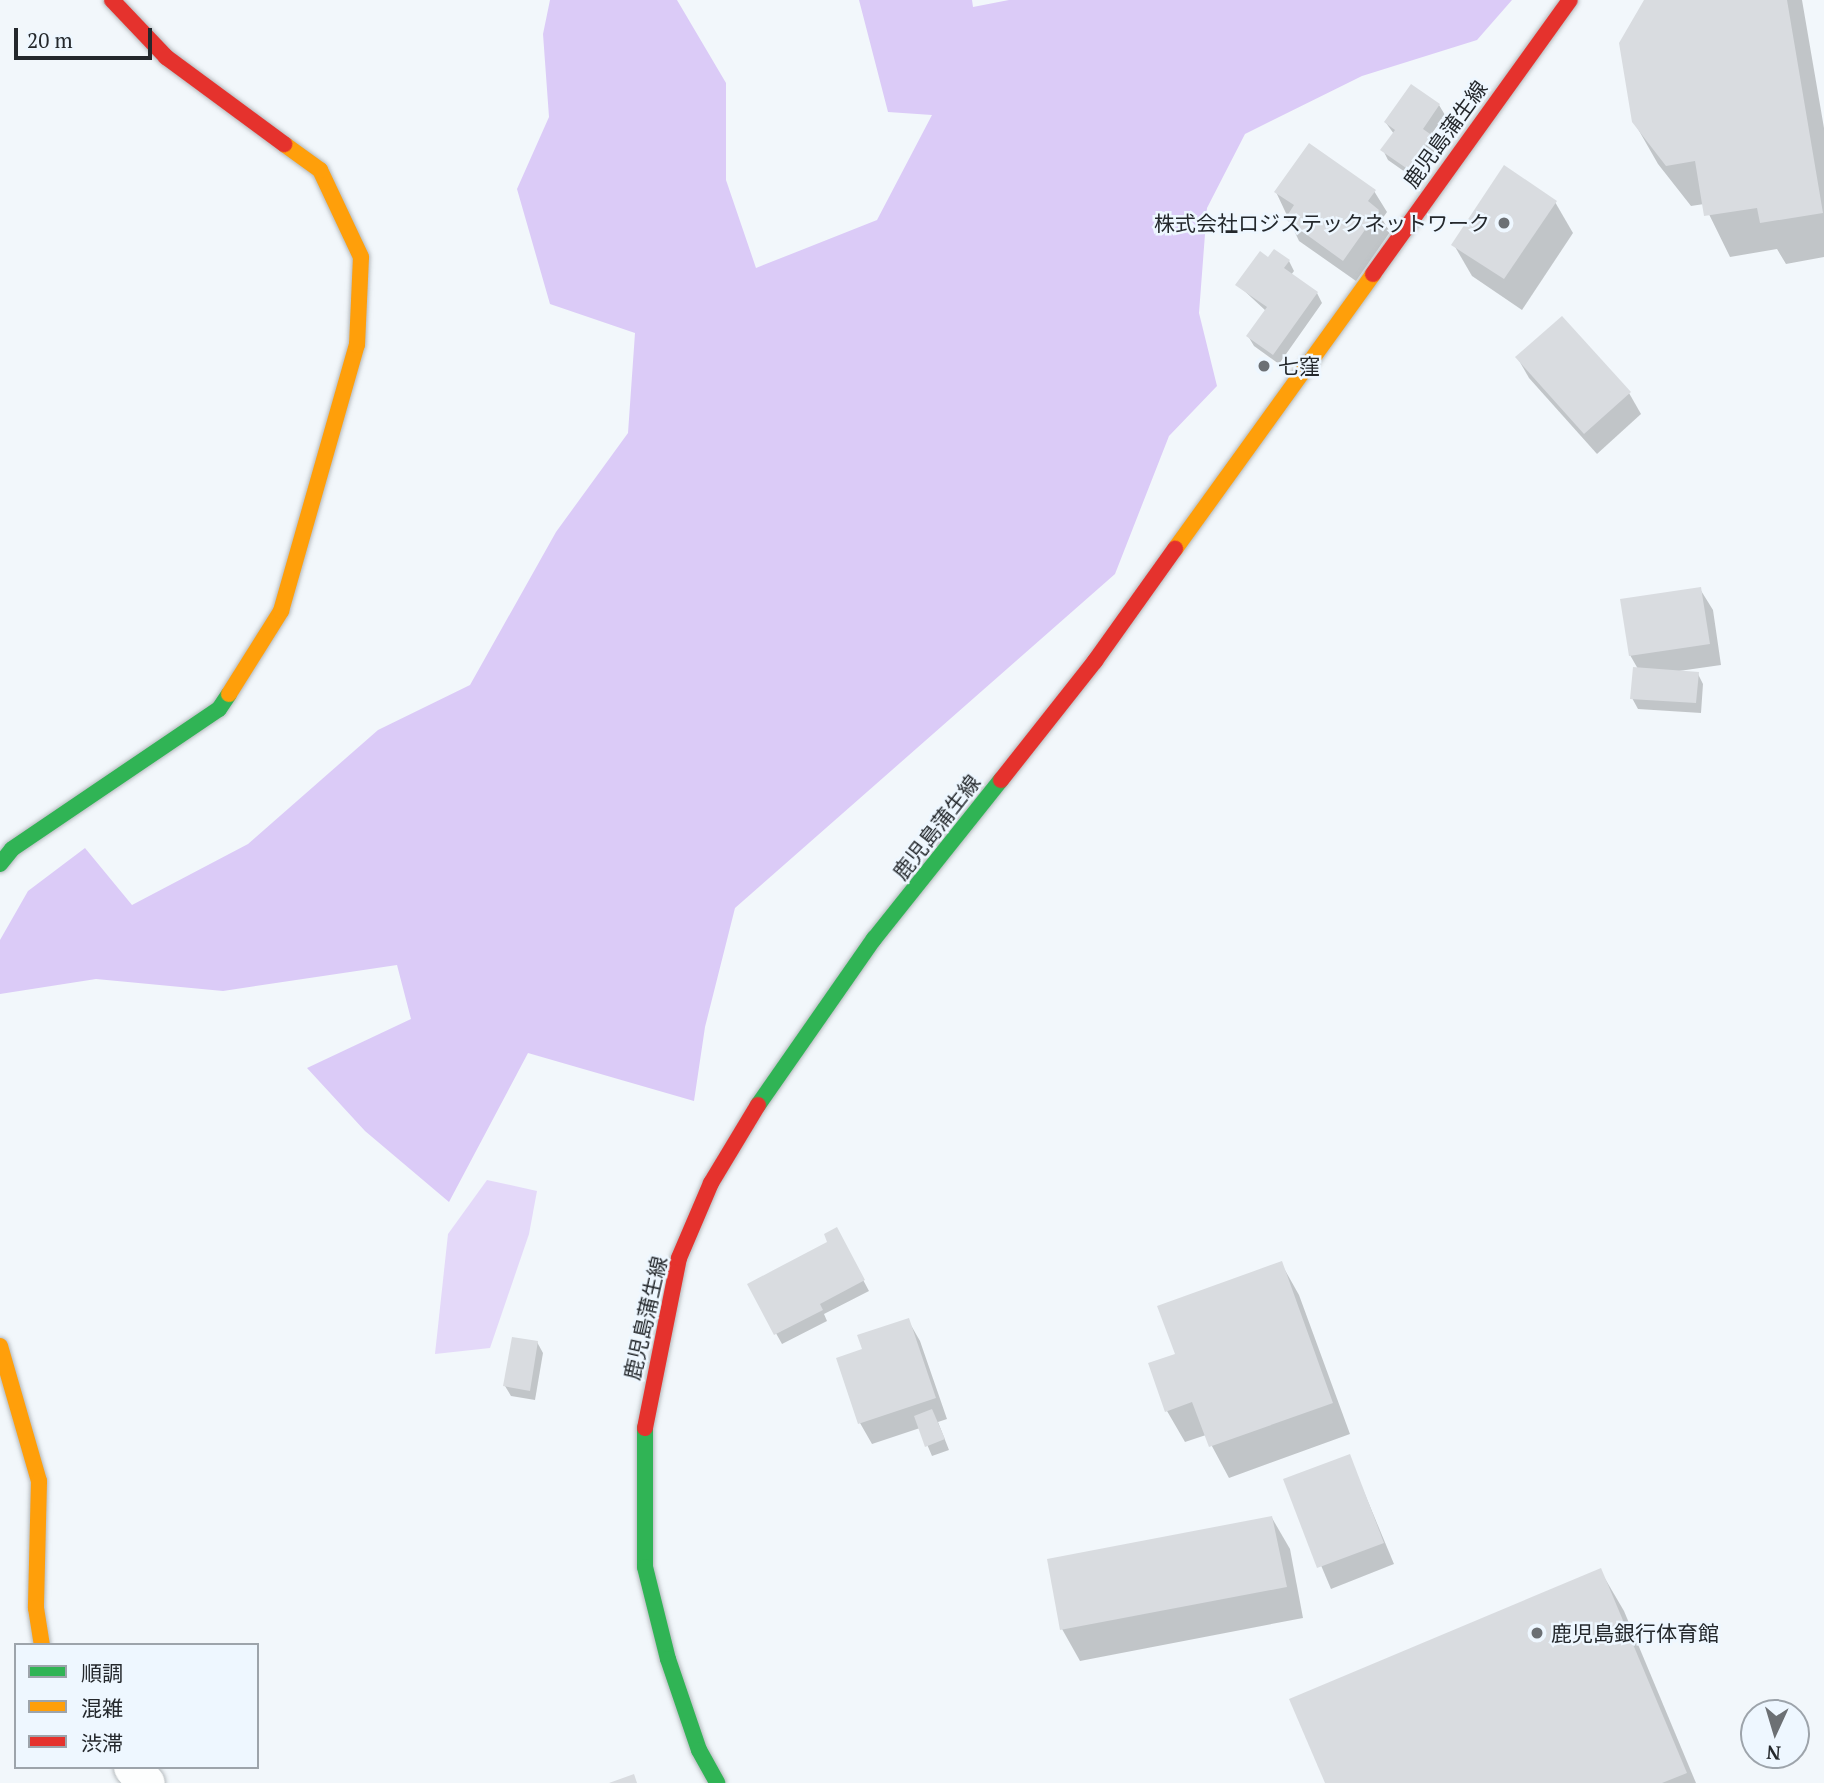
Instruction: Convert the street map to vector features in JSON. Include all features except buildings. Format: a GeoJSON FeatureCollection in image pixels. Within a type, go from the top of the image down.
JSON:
{"type":"FeatureCollection","features":[{"type":"Feature","properties":{"kind":"main road"},"geometry":{"type":"LineString","coordinates":[[0,864],[12,849],[219,709],[281,611],[357,345],[361,257],[320,170],[166,57],[112,0]]}},
{"type":"Feature","properties":{"kind":"main road","name":"鹿児島蒲生線"},"geometry":{"type":"LineString","coordinates":[[717,1783],[699,1750],[668,1659],[645,1567],[642,1508],[645,1421],[662,1330],[678,1258],[711,1183],[768,1088],[874,939],[1095,661],[1570,0]]}},
{"type":"Feature","properties":{"kind":"main road"},"geometry":{"type":"LineString","coordinates":[[0,1346],[39,1480],[36,1608],[42,1643]]}},
{"type":"Feature","properties":{"kind":"street"},"geometry":{"type":"LineString","coordinates":[[134,1769],[146,1783]]}},
{"type":"Feature","properties":{"kind":"shaded area"},"geometry":{"type":"Polygon","coordinates":[[[550,0],[677,0],[726,83],[726,180],[756,268],[877,220],[932,115],[888,112],[859,0],[972,0],[973,7],[1009,0],[1512,0],[1477,40],[1362,76],[1245,134],[1207,208],[1199,313],[1217,386],[1169,436],[1115,574],[735,908],[705,1027],[694,1101],[528,1053],[449,1202],[365,1131],[307,1068],[411,1019],[397,965],[223,991],[96,979],[0,994],[0,940],[28,891],[85,848],[132,905],[248,844],[378,730],[470,685],[556,532],[628,433],[635,333],[550,304],[517,189],[549,117],[543,34],[550,0]]]}},
{"type":"Feature","properties":{"kind":"shaded area"},"geometry":{"type":"Polygon","coordinates":[[[487,1180],[537,1191],[529,1234],[490,1348],[435,1354],[448,1234],[487,1180]]]}},
{"type":"Feature","properties":{"kind":"traffic: fast"},"geometry":{"type":"LineString","coordinates":[[0,864],[12,849],[219,709],[229,694]]}},
{"type":"Feature","properties":{"kind":"traffic: fast"},"geometry":{"type":"LineString","coordinates":[[758,1105],[874,939],[1001,780]]}},
{"type":"Feature","properties":{"kind":"traffic: fast"},"geometry":{"type":"LineString","coordinates":[[645,1428],[645,1567],[668,1659],[699,1750],[717,1783]]}},
{"type":"Feature","properties":{"kind":"traffic: slow"},"geometry":{"type":"LineString","coordinates":[[229,694],[281,611],[357,345],[361,257],[320,170],[284,144]]}},
{"type":"Feature","properties":{"kind":"traffic: slow"},"geometry":{"type":"LineString","coordinates":[[1175,549],[1373,274]]}},
{"type":"Feature","properties":{"kind":"traffic: slow"},"geometry":{"type":"LineString","coordinates":[[0,1346],[39,1481],[36,1608],[42,1643]]}},
{"type":"Feature","properties":{"kind":"traffic: jam"},"geometry":{"type":"LineString","coordinates":[[112,0],[166,57],[284,144]]}},
{"type":"Feature","properties":{"kind":"traffic: jam"},"geometry":{"type":"LineString","coordinates":[[1373,274],[1570,0]]}},
{"type":"Feature","properties":{"kind":"traffic: jam"},"geometry":{"type":"LineString","coordinates":[[1001,780],[1095,661],[1175,549]]}},
{"type":"Feature","properties":{"kind":"traffic: jam"},"geometry":{"type":"LineString","coordinates":[[645,1428],[679,1258],[711,1183],[758,1105]]}},
{"type":"Feature","properties":{"kind":"place","name":"株式会社ロジステックネットワーク"},"geometry":{"type":"Point","coordinates":[1504,223]}},
{"type":"Feature","properties":{"kind":"place","name":"七窪"},"geometry":{"type":"Point","coordinates":[1264,366]}},
{"type":"Feature","properties":{"kind":"place","name":"鹿児島銀行体育館"},"geometry":{"type":"Point","coordinates":[1537,1633]}}]}
